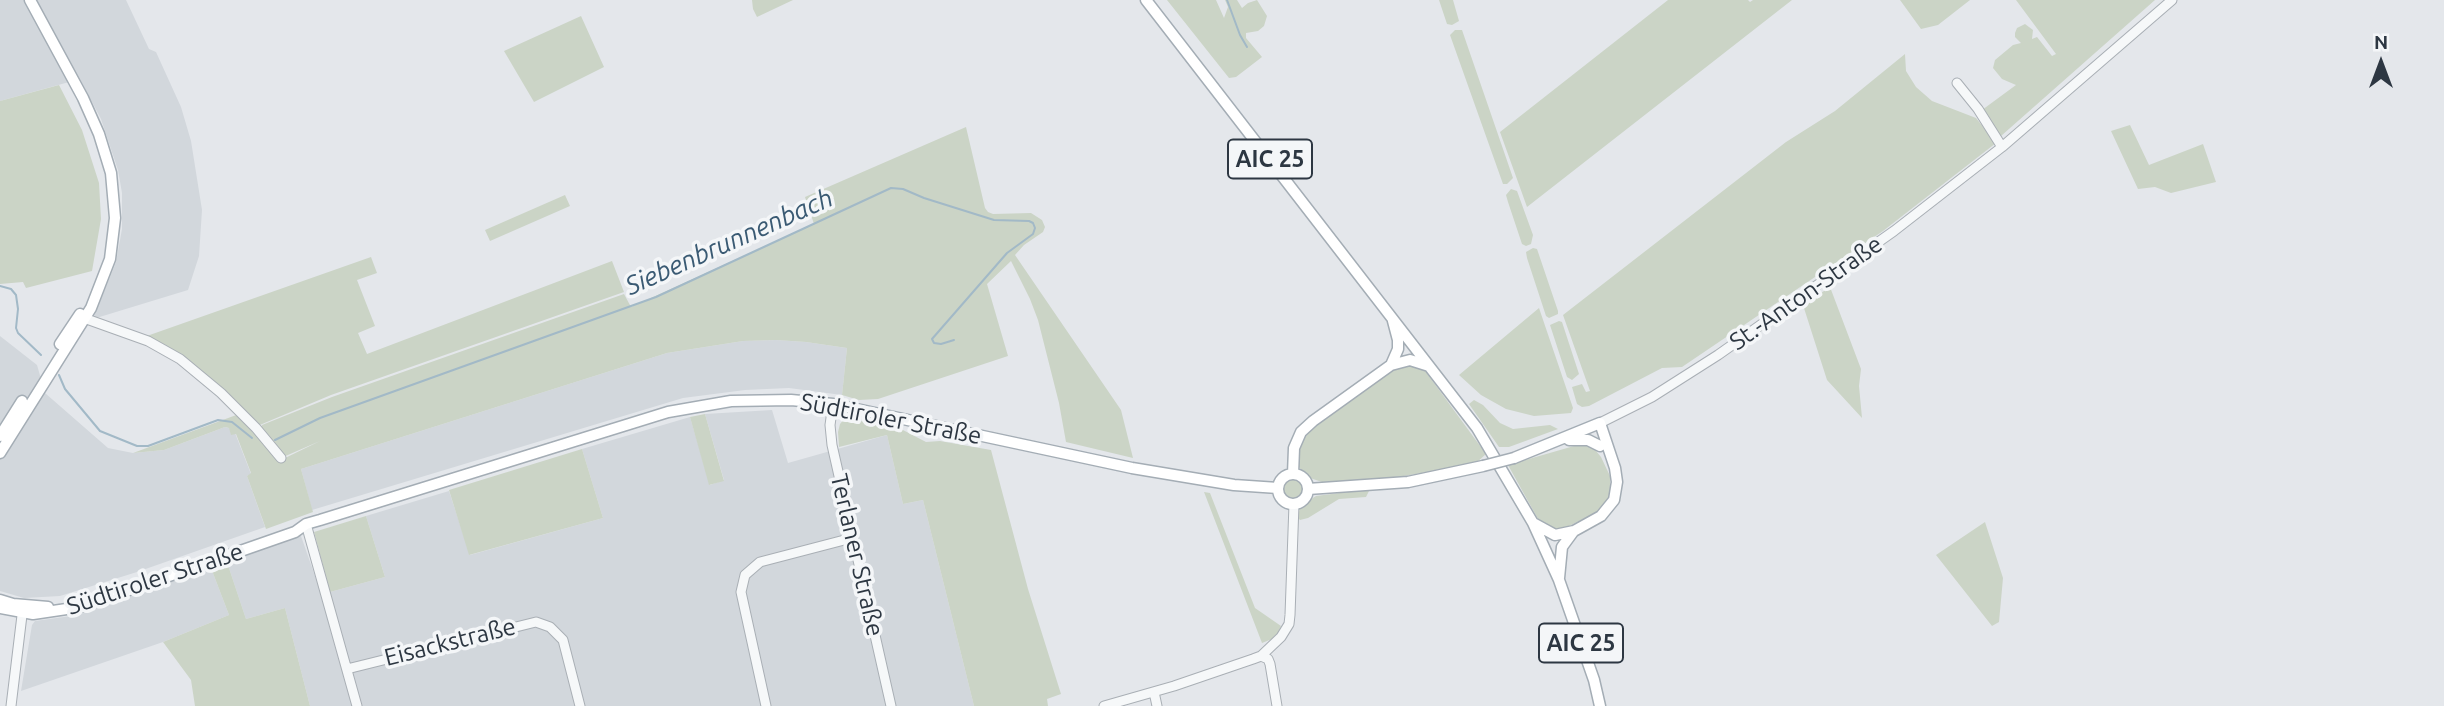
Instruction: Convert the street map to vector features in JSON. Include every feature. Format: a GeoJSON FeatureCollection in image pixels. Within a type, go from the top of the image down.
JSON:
{"type":"FeatureCollection","features":[{"type":"Feature","properties":{"kind":"main road"},"geometry":{"type":"LineString","coordinates":[[24,0],[77,98],[100,152],[107,178],[110,215],[105,253],[82,317]]}},
{"type":"Feature","properties":{"kind":"main road"},"geometry":{"type":"LineString","coordinates":[[0,453],[4,431],[16,417],[99,289],[111,254],[116,218],[107,159],[94,122],[30,0]]}},
{"type":"Feature","properties":{"kind":"main road","name":"AIC 25"},"geometry":{"type":"LineString","coordinates":[[1146,0],[1477,428],[1533,523],[1559,580],[1594,680],[1600,706]]}},
{"type":"Feature","properties":{"kind":"main road"},"geometry":{"type":"LineString","coordinates":[[1391,365],[1398,349],[1393,319]]}},
{"type":"Feature","properties":{"kind":"main road"},"geometry":{"type":"LineString","coordinates":[[1293,474],[1294,448],[1301,432],[1313,421],[1391,365],[1410,360],[1432,368]]}},
{"type":"Feature","properties":{"kind":"main road","name":"Südtiroler Straße"},"geometry":{"type":"LineString","coordinates":[[0,608],[23,609],[72,603],[293,525],[306,524],[686,408],[757,400],[798,400],[833,404],[1132,468],[1203,481],[1278,488]]}},
{"type":"Feature","properties":{"kind":"main road"},"geometry":{"type":"LineString","coordinates":[[1308,489],[1408,482],[1483,466],[1514,458],[1600,423]]}},
{"type":"Feature","properties":{"kind":"main road"},"geometry":{"type":"LineString","coordinates":[[1533,523],[1556,535],[1574,531],[1601,516],[1614,500],[1617,482],[1615,468],[1600,423]]}},
{"type":"Feature","properties":{"kind":"main road"},"geometry":{"type":"LineString","coordinates":[[1600,423],[1600,446],[1615,468]]}},
{"type":"Feature","properties":{"kind":"main road"},"geometry":{"type":"LineString","coordinates":[[1559,441],[1582,439],[1600,446]]}},
{"type":"Feature","properties":{"kind":"main road"},"geometry":{"type":"LineString","coordinates":[[1293,474],[1304,479],[1308,489],[1304,500],[1294,504],[1282,499],[1278,488],[1282,479],[1293,474]]}},
{"type":"Feature","properties":{"kind":"main road"},"geometry":{"type":"LineString","coordinates":[[1559,580],[1562,547],[1574,531]]}},
{"type":"Feature","properties":{"kind":"main road","name":"Südtiroler Straße"},"geometry":{"type":"LineString","coordinates":[[0,600],[23,609]]}},
{"type":"Feature","properties":{"kind":"street","name":"St.-Anton-Straße"},"geometry":{"type":"LineString","coordinates":[[1600,423],[1662,391],[1894,231],[2001,147],[2172,0]]}},
{"type":"Feature","properties":{"kind":"street"},"geometry":{"type":"LineString","coordinates":[[1957,83],[2001,147]]}},
{"type":"Feature","properties":{"kind":"street"},"geometry":{"type":"LineString","coordinates":[[82,317],[148,341],[185,363],[221,393],[281,458]]}},
{"type":"Feature","properties":{"kind":"street","name":"Terlaner Straße"},"geometry":{"type":"LineString","coordinates":[[833,404],[830,425],[832,444],[891,706]]}},
{"type":"Feature","properties":{"kind":"street"},"geometry":{"type":"LineString","coordinates":[[1104,706],[1119,704],[1261,656],[1281,637],[1289,624],[1290,615],[1294,504]]}},
{"type":"Feature","properties":{"kind":"street"},"geometry":{"type":"LineString","coordinates":[[306,524],[357,706]]}},
{"type":"Feature","properties":{"kind":"street"},"geometry":{"type":"LineString","coordinates":[[766,706],[741,592],[745,575],[760,562],[852,538]]}},
{"type":"Feature","properties":{"kind":"street"},"geometry":{"type":"LineString","coordinates":[[11,706],[23,609]]}},
{"type":"Feature","properties":{"kind":"street","name":"Eisackstraße"},"geometry":{"type":"LineString","coordinates":[[347,669],[536,622],[554,630],[563,640],[580,706]]}},
{"type":"Feature","properties":{"kind":"street"},"geometry":{"type":"LineString","coordinates":[[1261,656],[1268,659],[1270,664],[1278,706]]}},
{"type":"Feature","properties":{"kind":"street"},"geometry":{"type":"LineString","coordinates":[[1154,692],[1157,706]]}},
{"type":"Feature","properties":{"kind":"shaded area"},"geometry":{"type":"Polygon","coordinates":[[[0,0],[126,0],[149,49],[156,52],[181,107],[191,141],[202,210],[199,256],[188,290],[93,319],[116,262],[122,229],[122,193],[118,170],[101,119],[80,79],[0,101],[0,0]]]}},
{"type":"Feature","properties":{"kind":"shaded area"},"geometry":{"type":"Polygon","coordinates":[[[0,336],[37,365],[45,393],[108,448],[133,453],[164,450],[225,427],[229,428],[235,433],[251,474],[247,476],[265,527],[60,596],[24,598],[0,591],[0,336]]]}},
{"type":"Feature","properties":{"kind":"shaded area"},"geometry":{"type":"Polygon","coordinates":[[[776,340],[847,348],[842,395],[789,388],[745,390],[683,398],[312,510],[301,469],[667,353],[743,341],[776,340]]]}},
{"type":"Feature","properties":{"kind":"shaded area"},"geometry":{"type":"Polygon","coordinates":[[[772,410],[788,463],[887,435],[903,504],[923,500],[974,706],[310,706],[285,608],[246,619],[227,562],[301,536],[322,596],[326,596],[330,592],[385,577],[366,516],[449,491],[470,555],[603,518],[582,449],[690,417],[710,485],[724,480],[705,414],[772,410]]]}},
{"type":"Feature","properties":{"kind":"shaded area"},"geometry":{"type":"Polygon","coordinates":[[[211,568],[229,615],[163,642],[21,691],[32,625],[35,621],[78,615],[211,568]]]}},
{"type":"Feature","properties":{"kind":"green space"},"geometry":{"type":"Polygon","coordinates":[[[752,0],[793,0],[757,17],[752,0]]]}},
{"type":"Feature","properties":{"kind":"green space"},"geometry":{"type":"Polygon","coordinates":[[[1167,0],[1216,0],[1224,18],[1228,7],[1225,0],[1237,0],[1242,8],[1257,0],[1267,16],[1264,26],[1258,31],[1246,33],[1246,38],[1262,57],[1236,77],[1229,78],[1167,0]]]}},
{"type":"Feature","properties":{"kind":"green space"},"geometry":{"type":"Polygon","coordinates":[[[1439,0],[1453,0],[1459,21],[1452,25],[1447,24],[1439,0]]]}},
{"type":"Feature","properties":{"kind":"green space"},"geometry":{"type":"Polygon","coordinates":[[[1668,0],[1792,0],[1527,207],[1500,132],[1668,0]]]}},
{"type":"Feature","properties":{"kind":"green space"},"geometry":{"type":"Polygon","coordinates":[[[1900,0],[1970,0],[1938,25],[1921,29],[1900,0]]]}},
{"type":"Feature","properties":{"kind":"green space"},"geometry":{"type":"Polygon","coordinates":[[[2016,0],[2155,0],[2001,136],[1982,110],[2016,85],[2002,79],[1993,68],[1995,60],[2013,45],[2021,43],[2015,33],[2017,28],[2025,24],[2033,30],[2032,39],[2037,37],[2052,56],[2056,54],[2016,0]]]}},
{"type":"Feature","properties":{"kind":"green space"},"geometry":{"type":"Polygon","coordinates":[[[581,16],[604,67],[534,102],[504,51],[581,16]]]}},
{"type":"Feature","properties":{"kind":"green space"},"geometry":{"type":"Polygon","coordinates":[[[1455,30],[1462,30],[1513,178],[1507,184],[1503,184],[1450,35],[1455,30]]]}},
{"type":"Feature","properties":{"kind":"green space"},"geometry":{"type":"Polygon","coordinates":[[[1905,54],[1906,71],[1916,87],[1932,101],[1976,118],[1996,143],[1883,231],[1682,367],[1662,368],[1589,406],[1582,407],[1577,404],[1572,387],[1582,384],[1586,392],[1590,391],[1563,315],[1786,142],[1835,111],[1905,54]]]}},
{"type":"Feature","properties":{"kind":"green space"},"geometry":{"type":"Polygon","coordinates":[[[59,85],[82,130],[99,183],[101,219],[92,271],[26,288],[23,282],[0,284],[0,101],[59,85]]]}},
{"type":"Feature","properties":{"kind":"green space"},"geometry":{"type":"Polygon","coordinates":[[[2130,125],[2149,165],[2203,144],[2216,182],[2171,193],[2155,187],[2138,189],[2111,131],[2130,125]]]}},
{"type":"Feature","properties":{"kind":"green space"},"geometry":{"type":"Polygon","coordinates":[[[966,127],[988,212],[1031,213],[1042,220],[1045,227],[1043,232],[1015,255],[1121,410],[1133,458],[1066,442],[1038,320],[1011,261],[987,284],[1008,356],[878,399],[859,400],[842,395],[847,348],[776,340],[743,341],[667,353],[301,469],[313,512],[266,529],[247,476],[251,473],[236,434],[231,435],[229,428],[225,427],[164,450],[133,453],[239,414],[281,460],[320,441],[281,458],[261,428],[262,425],[332,397],[624,294],[631,307],[814,224],[805,197],[966,127]]]}},
{"type":"Feature","properties":{"kind":"green space"},"geometry":{"type":"Polygon","coordinates":[[[1511,189],[1517,191],[1533,235],[1531,244],[1526,246],[1522,244],[1506,195],[1511,189]]]}},
{"type":"Feature","properties":{"kind":"green space"},"geometry":{"type":"Polygon","coordinates":[[[565,195],[570,206],[490,241],[485,230],[565,195]]]}},
{"type":"Feature","properties":{"kind":"green space"},"geometry":{"type":"Polygon","coordinates":[[[1537,249],[1558,311],[1558,314],[1549,318],[1546,316],[1527,258],[1526,252],[1537,249]]]}},
{"type":"Feature","properties":{"kind":"green space"},"geometry":{"type":"Polygon","coordinates":[[[371,257],[377,273],[357,280],[375,326],[358,333],[367,354],[612,261],[624,292],[331,395],[255,427],[221,393],[144,337],[371,257]]]}},
{"type":"Feature","properties":{"kind":"green space"},"geometry":{"type":"Polygon","coordinates":[[[1830,287],[1861,369],[1859,386],[1862,418],[1827,380],[1803,305],[1830,287]]]}},
{"type":"Feature","properties":{"kind":"green space"},"geometry":{"type":"Polygon","coordinates":[[[1539,308],[1573,408],[1571,413],[1534,416],[1506,409],[1481,395],[1459,375],[1539,308]]]}},
{"type":"Feature","properties":{"kind":"green space"},"geometry":{"type":"Polygon","coordinates":[[[1562,322],[1579,374],[1572,380],[1567,377],[1550,325],[1562,322]]]}},
{"type":"Feature","properties":{"kind":"green space"},"geometry":{"type":"Polygon","coordinates":[[[1414,364],[1423,368],[1486,454],[1475,464],[1386,479],[1322,482],[1307,477],[1299,467],[1299,449],[1304,435],[1315,423],[1391,369],[1414,364]]]}},
{"type":"Feature","properties":{"kind":"green space"},"geometry":{"type":"Polygon","coordinates":[[[1474,400],[1483,405],[1500,423],[1513,429],[1550,425],[1558,429],[1509,447],[1499,447],[1469,404],[1474,400]]]}},
{"type":"Feature","properties":{"kind":"green space"},"geometry":{"type":"Polygon","coordinates":[[[705,414],[724,481],[709,485],[690,417],[705,414]]]}},
{"type":"Feature","properties":{"kind":"green space"},"geometry":{"type":"Polygon","coordinates":[[[845,418],[901,429],[926,442],[940,441],[991,450],[1028,589],[1061,694],[1047,699],[1048,706],[974,706],[923,500],[903,504],[887,435],[839,447],[838,432],[845,418]]]}},
{"type":"Feature","properties":{"kind":"green space"},"geometry":{"type":"Polygon","coordinates":[[[1581,444],[1592,446],[1601,457],[1610,476],[1610,492],[1599,511],[1559,531],[1544,525],[1538,519],[1508,465],[1581,444]]]}},
{"type":"Feature","properties":{"kind":"green space"},"geometry":{"type":"Polygon","coordinates":[[[582,449],[603,518],[469,555],[449,490],[582,449]]]}},
{"type":"Feature","properties":{"kind":"green space"},"geometry":{"type":"Polygon","coordinates":[[[1294,477],[1302,480],[1305,488],[1302,496],[1294,499],[1286,496],[1283,488],[1286,480],[1294,477]]]}},
{"type":"Feature","properties":{"kind":"green space"},"geometry":{"type":"Polygon","coordinates":[[[1369,491],[1366,497],[1339,499],[1308,518],[1298,518],[1300,506],[1316,496],[1369,491]]]}},
{"type":"Feature","properties":{"kind":"green space"},"geometry":{"type":"Polygon","coordinates":[[[1204,492],[1210,493],[1255,608],[1281,626],[1272,639],[1262,643],[1204,492]]]}},
{"type":"Feature","properties":{"kind":"green space"},"geometry":{"type":"Polygon","coordinates":[[[366,516],[385,577],[330,592],[314,532],[366,516]]]}},
{"type":"Feature","properties":{"kind":"green space"},"geometry":{"type":"Polygon","coordinates":[[[1985,522],[2003,578],[1999,622],[1992,626],[1936,555],[1985,522]]]}},
{"type":"Feature","properties":{"kind":"green space"},"geometry":{"type":"Polygon","coordinates":[[[227,562],[246,619],[285,608],[310,706],[195,706],[191,680],[163,642],[229,615],[211,568],[227,562]]]}},
{"type":"Feature","properties":{"kind":"waterway"},"geometry":{"type":"LineString","coordinates":[[1227,0],[1247,47]]}},
{"type":"Feature","properties":{"kind":"waterway","name":"Siebenbrunnenbach"},"geometry":{"type":"LineString","coordinates":[[275,440],[320,418],[656,297],[891,188],[903,189],[994,220],[1033,223],[1033,234],[1007,253],[932,339],[934,343],[941,344],[954,340]]}},
{"type":"Feature","properties":{"kind":"waterway","name":"Siebenbrunnenbach"},"geometry":{"type":"LineString","coordinates":[[0,286],[11,289],[16,295],[18,333],[41,355]]}},
{"type":"Feature","properties":{"kind":"waterway","name":"Siebenbrunnenbach"},"geometry":{"type":"LineString","coordinates":[[59,375],[65,389],[100,431],[137,446],[148,446],[218,420],[232,422],[252,438]]}}]}
